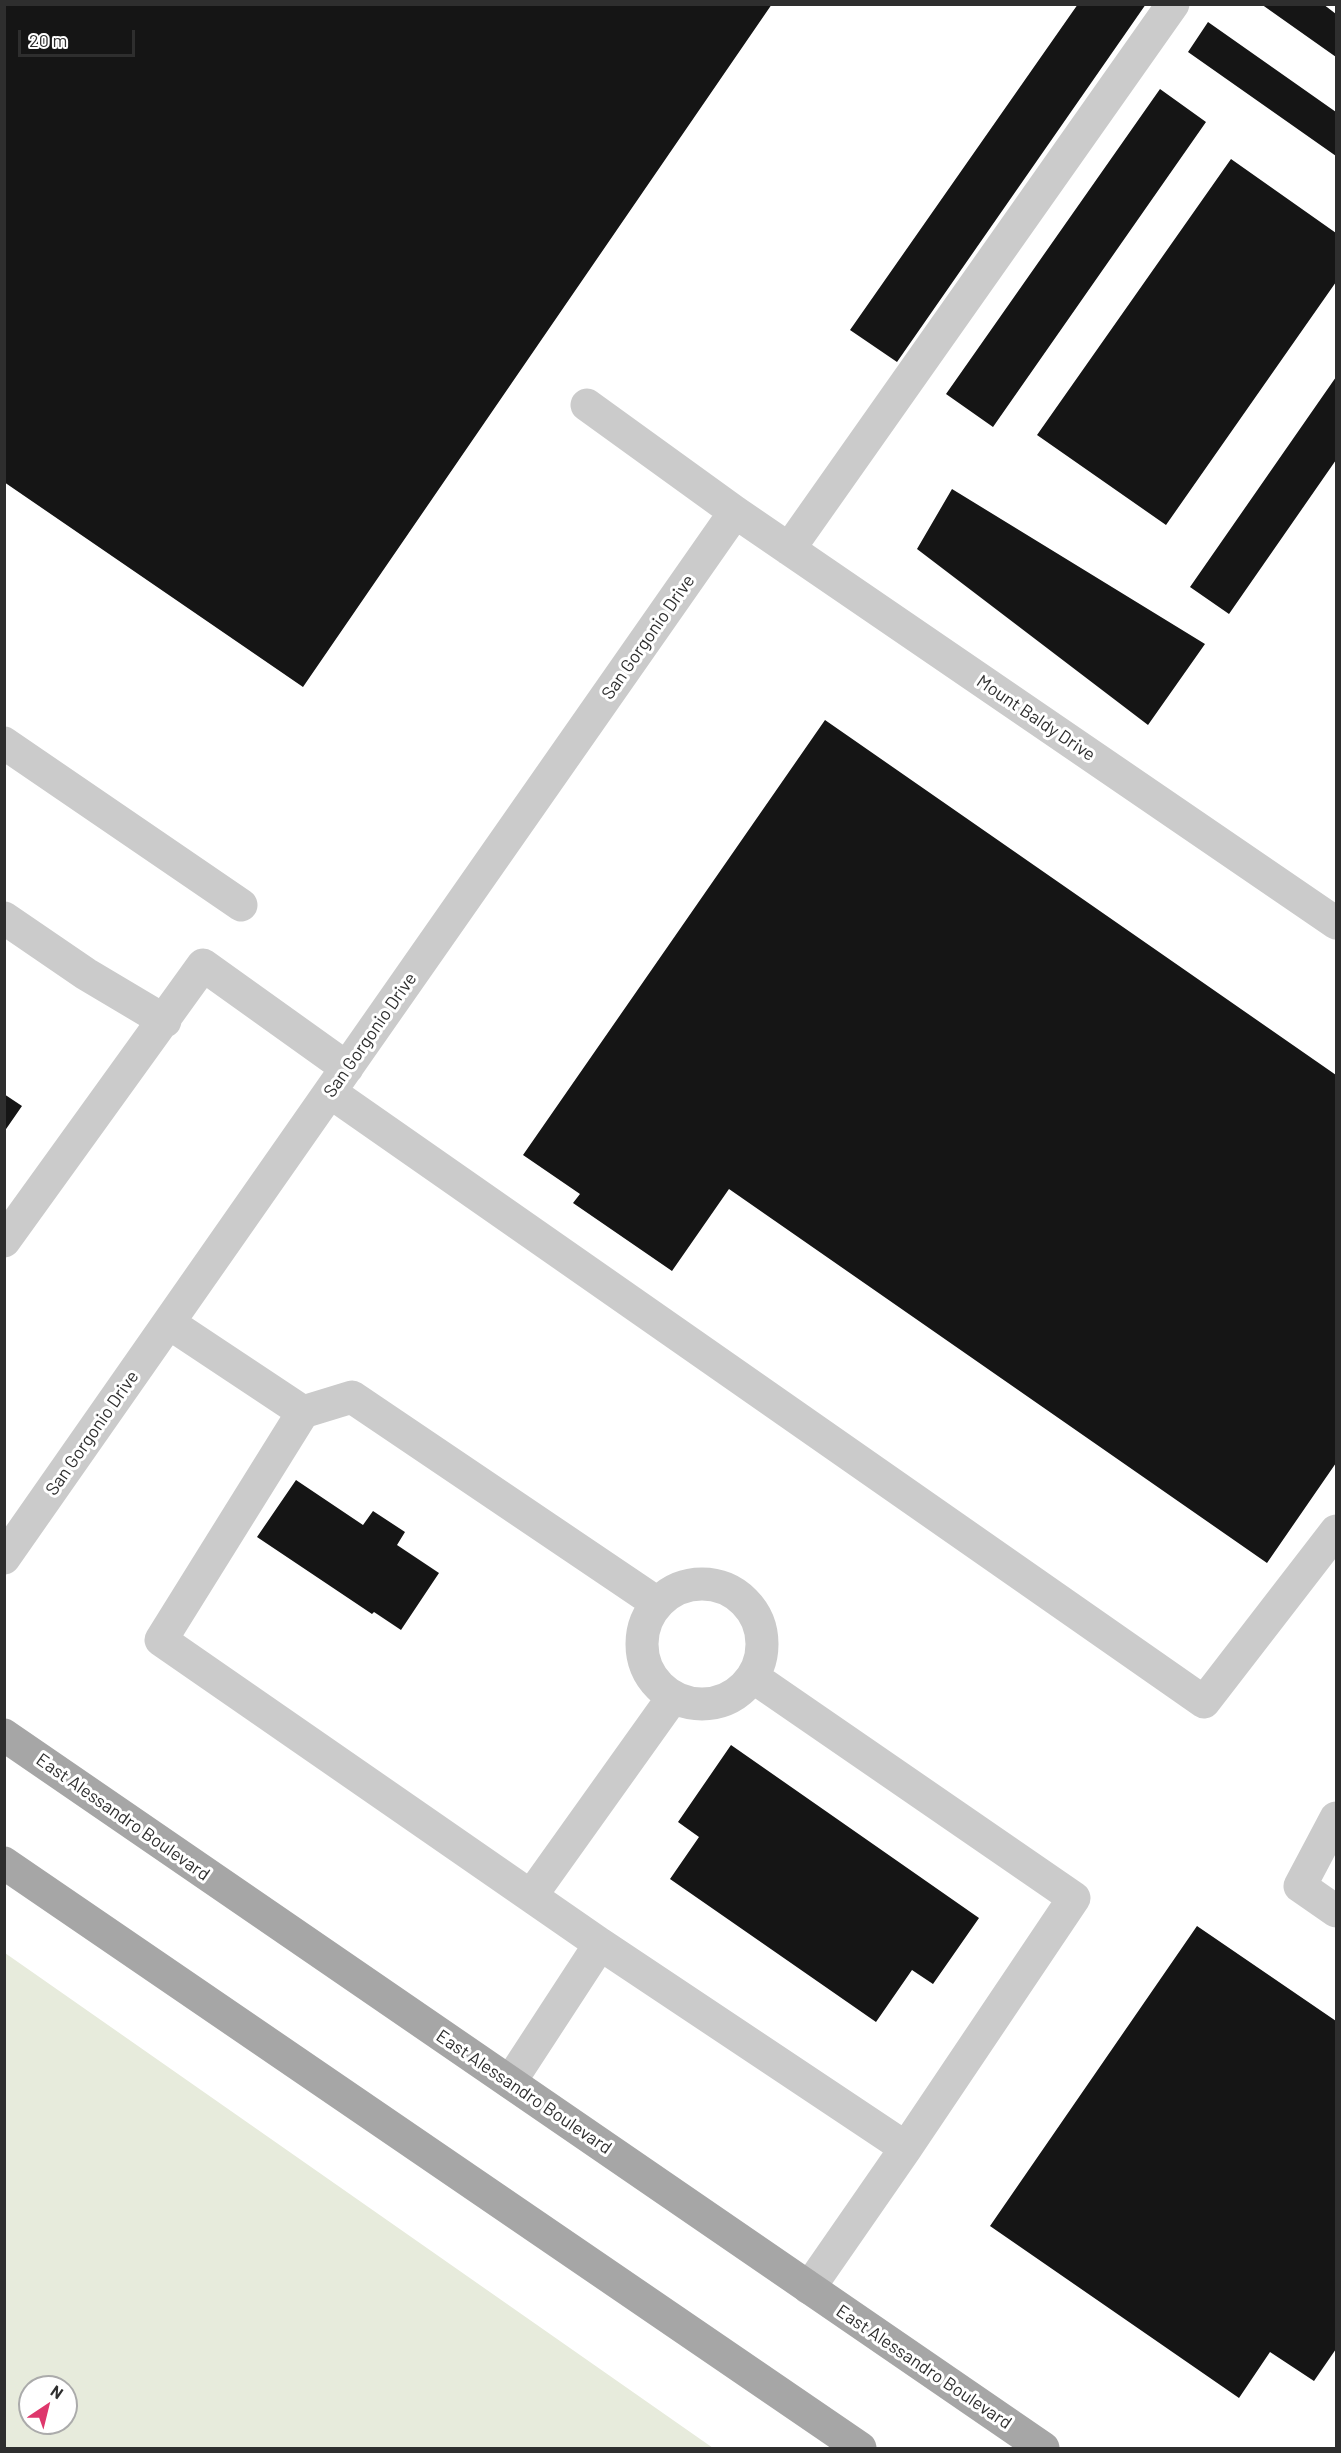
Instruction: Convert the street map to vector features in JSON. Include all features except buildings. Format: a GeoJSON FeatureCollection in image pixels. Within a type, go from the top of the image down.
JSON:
{"type":"FeatureCollection","features":[{"type":"Feature","properties":{"kind":"main road","name":"East Alessandro Boulevard"},"geometry":{"type":"LineString","coordinates":[[4,1735],[1043,2448]]}},
{"type":"Feature","properties":{"kind":"main road"},"geometry":{"type":"LineString","coordinates":[[4,1863],[860,2448]]}},
{"type":"Feature","properties":{"kind":"street"},"geometry":{"type":"LineString","coordinates":[[789,549],[1173,4]]}},
{"type":"Feature","properties":{"kind":"street","name":"Mount Baldy Drive"},"geometry":{"type":"LineString","coordinates":[[587,405],[735,512],[1336,923]]}},
{"type":"Feature","properties":{"kind":"street","name":"San Gorgonio Drive"},"geometry":{"type":"LineString","coordinates":[[4,1558],[735,512]]}},
{"type":"Feature","properties":{"kind":"street"},"geometry":{"type":"LineString","coordinates":[[4,743],[241,905]]}},
{"type":"Feature","properties":{"kind":"street"},"geometry":{"type":"LineString","coordinates":[[4,918],[86,974],[165,1021]]}},
{"type":"Feature","properties":{"kind":"street"},"geometry":{"type":"LineString","coordinates":[[4,1241],[204,965],[338,1080],[1204,1702],[1336,1531]]}},
{"type":"Feature","properties":{"kind":"street"},"geometry":{"type":"LineString","coordinates":[[169,1323],[303,1412]]}},
{"type":"Feature","properties":{"kind":"street"},"geometry":{"type":"LineString","coordinates":[[657,1603],[352,1397],[303,1412],[161,1640],[600,1944],[906,2148]]}},
{"type":"Feature","properties":{"kind":"street"},"geometry":{"type":"LineString","coordinates":[[692,1584],[712,1585],[731,1591],[746,1603],[760,1629],[762,1639],[760,1659],[753,1677],[741,1691],[726,1700],[690,1703],[673,1697],[658,1686],[648,1671],[642,1654],[642,1636],[647,1618],[657,1603],[673,1591],[692,1584]]}},
{"type":"Feature","properties":{"kind":"street"},"geometry":{"type":"LineString","coordinates":[[753,1677],[1074,1898],[809,2288]]}},
{"type":"Feature","properties":{"kind":"street"},"geometry":{"type":"LineString","coordinates":[[531,1896],[673,1697]]}},
{"type":"Feature","properties":{"kind":"street"},"geometry":{"type":"LineString","coordinates":[[1336,1818],[1300,1886],[1336,1911]]}},
{"type":"Feature","properties":{"kind":"street"},"geometry":{"type":"LineString","coordinates":[[510,2082],[600,1944]]}},
{"type":"Feature","properties":{"kind":"shaded area"},"geometry":{"type":"Polygon","coordinates":[[[4,1953],[5,1953],[713,2448],[5,2448],[4,1953]]]}}]}
